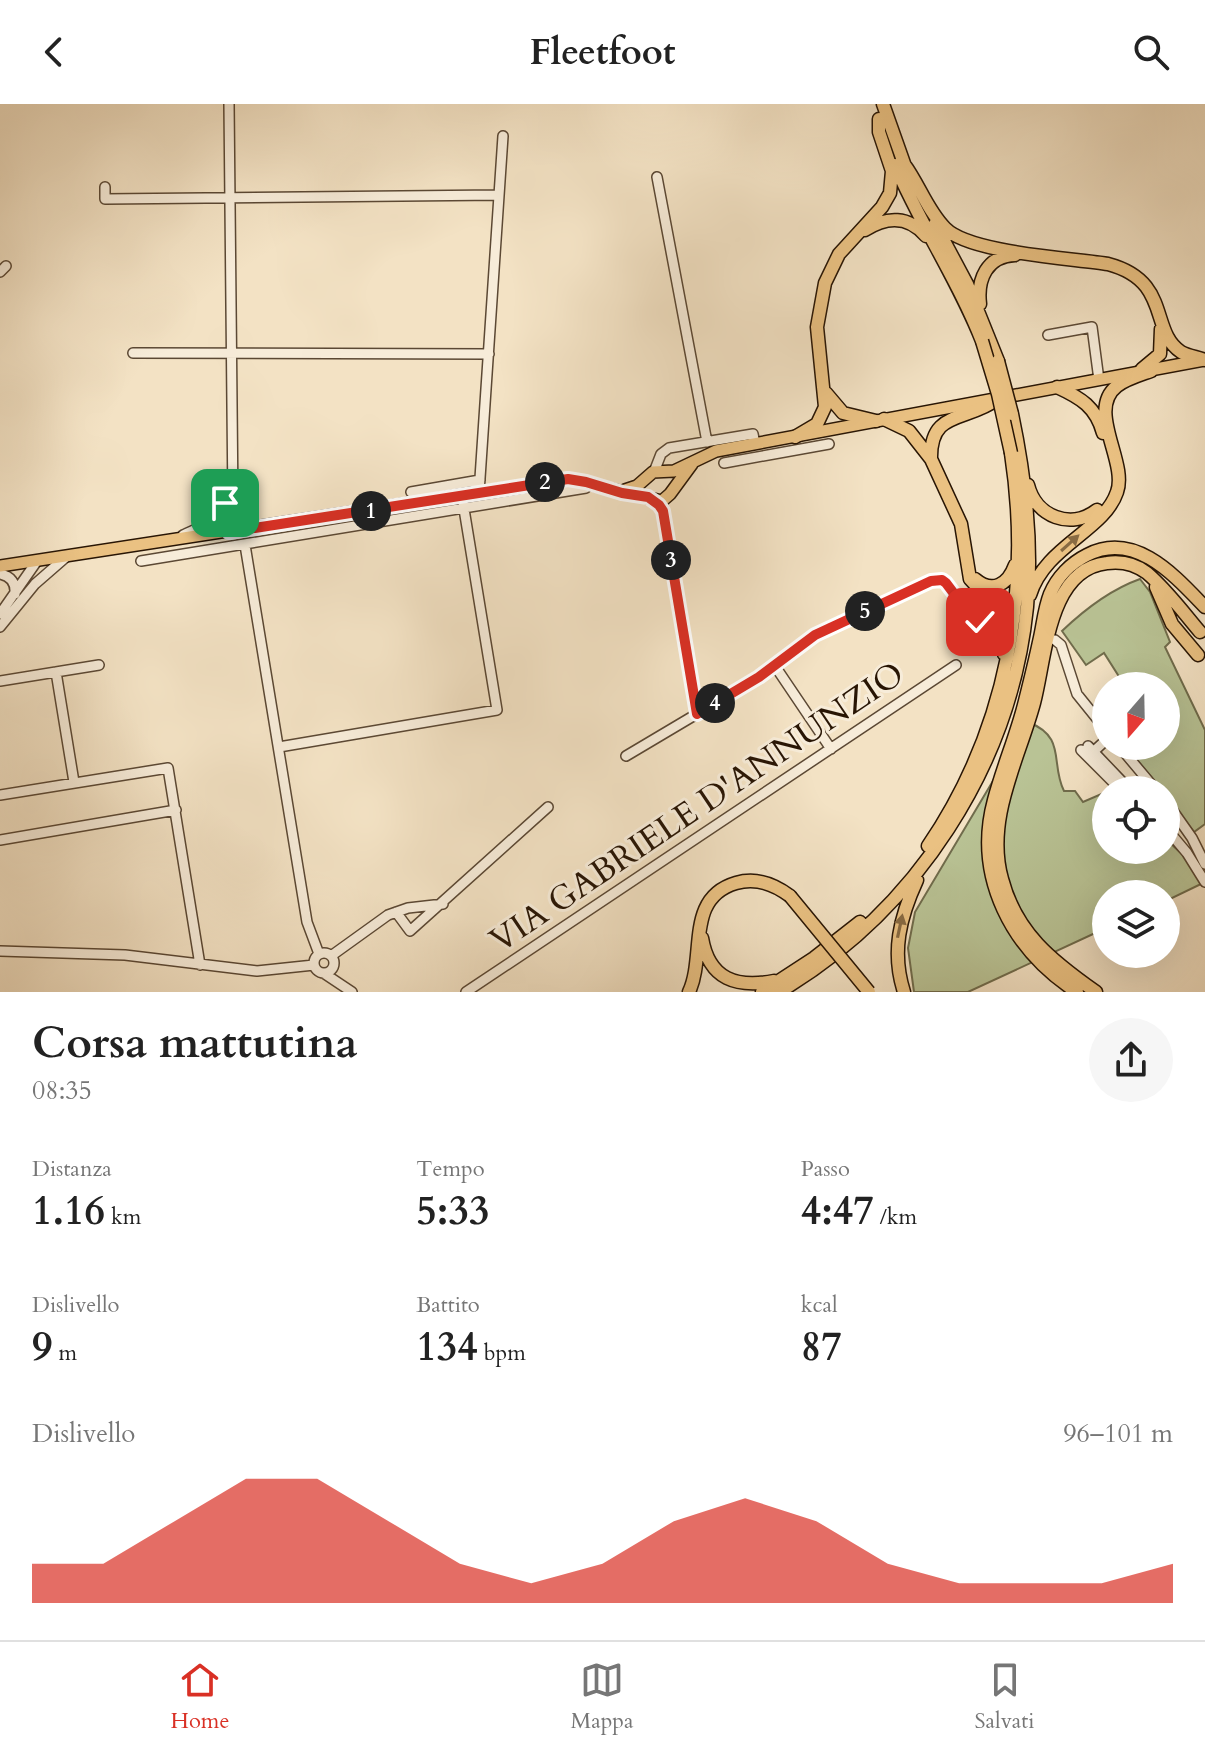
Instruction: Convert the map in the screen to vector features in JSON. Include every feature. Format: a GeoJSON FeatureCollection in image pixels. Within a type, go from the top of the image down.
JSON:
{"type":"FeatureCollection","features":[{"type":"Feature","properties":{"kind":"highway"},"geometry":{"type":"LineString","coordinates":[[879,110],[984,323]]}},
{"type":"Feature","properties":{"kind":"highway"},"geometry":{"type":"LineString","coordinates":[[797,443],[817,424],[825,407],[818,345],[821,295],[832,266],[855,235],[882,207],[891,187],[892,171],[879,132],[879,110]]}},
{"type":"Feature","properties":{"kind":"highway"},"geometry":{"type":"LineString","coordinates":[[879,110],[906,189],[986,341]]}},
{"type":"Feature","properties":{"kind":"highway"},"geometry":{"type":"LineString","coordinates":[[904,164],[941,224],[953,235],[978,245],[1108,264],[1123,269],[1144,285],[1176,347],[1205,360]]}},
{"type":"Feature","properties":{"kind":"highway"},"geometry":{"type":"LineString","coordinates":[[855,235],[883,221],[906,221],[924,233],[953,274]]}},
{"type":"Feature","properties":{"kind":"highway"},"geometry":{"type":"LineString","coordinates":[[1033,254],[1008,255],[994,261],[986,269],[979,290],[986,341],[1000,403],[1032,498],[1052,517],[1081,519],[1094,513],[1107,498],[1113,476],[1098,418],[1087,403],[1057,387]]}},
{"type":"Feature","properties":{"kind":"highway"},"geometry":{"type":"LineString","coordinates":[[1132,374],[1154,362],[1160,354],[1163,339],[1159,310]]}},
{"type":"Feature","properties":{"kind":"highway"},"geometry":{"type":"LineString","coordinates":[[1027,605],[1036,580],[1047,563],[1104,513],[1114,500],[1119,477],[1107,428],[1107,401],[1115,387],[1151,371]]}},
{"type":"Feature","properties":{"kind":"highway"},"geometry":{"type":"LineString","coordinates":[[825,391],[843,413],[880,420],[909,431],[931,459],[961,524],[970,579],[991,602],[1002,624],[1004,671]]}},
{"type":"Feature","properties":{"kind":"highway"},"geometry":{"type":"LineString","coordinates":[[931,459],[931,438],[938,428],[985,408],[999,398]]}},
{"type":"Feature","properties":{"kind":"highway"},"geometry":{"type":"LineString","coordinates":[[762,992],[785,979],[863,919],[886,897],[930,844],[981,750],[1004,671],[1017,603],[1016,454]]}},
{"type":"Feature","properties":{"kind":"highway"},"geometry":{"type":"LineString","coordinates":[[779,992],[819,966],[869,925],[924,863],[959,812],[994,741],[1015,676],[1027,605],[1028,537],[1016,454]]}},
{"type":"Feature","properties":{"kind":"highway"},"geometry":{"type":"LineString","coordinates":[[1077,992],[1032,956],[1010,926],[996,895],[988,848],[994,800],[1023,709],[1050,595],[1066,570],[1078,560],[1098,550],[1134,550],[1160,564],[1205,607]]}},
{"type":"Feature","properties":{"kind":"highway"},"geometry":{"type":"LineString","coordinates":[[968,566],[981,584],[998,586],[1011,575],[1018,554]]}},
{"type":"Feature","properties":{"kind":"highway"},"geometry":{"type":"LineString","coordinates":[[1096,992],[1059,966],[1024,930],[1006,895],[1000,874],[1001,805],[1034,702],[1055,613],[1067,587],[1085,569],[1114,562],[1135,566],[1153,580],[1203,635]]}},
{"type":"Feature","properties":{"kind":"highway"},"geometry":{"type":"LineString","coordinates":[[1153,580],[1172,624],[1202,659]]}},
{"type":"Feature","properties":{"kind":"highway"},"geometry":{"type":"LineString","coordinates":[[904,992],[898,973],[897,941],[903,912],[924,863]]}},
{"type":"Feature","properties":{"kind":"highway"},"geometry":{"type":"LineString","coordinates":[[689,992],[697,969],[699,925],[706,904],[724,888],[747,880],[766,882],[790,896],[869,992]]}},
{"type":"Feature","properties":{"kind":"highway"},"geometry":{"type":"LineString","coordinates":[[699,925],[704,949],[713,966],[729,980],[751,985],[785,979]]}},
{"type":"Feature","properties":{"kind":"main road"},"geometry":{"type":"LineString","coordinates":[[608,489],[633,488],[656,472],[692,464],[716,451],[755,444],[797,443],[880,420],[1205,360]]}},
{"type":"Feature","properties":{"kind":"main road"},"geometry":{"type":"LineString","coordinates":[[661,499],[692,464]]}},
{"type":"Feature","properties":{"kind":"main road"},"geometry":{"type":"LineString","coordinates":[[656,472],[671,479],[661,499]]}},
{"type":"Feature","properties":{"kind":"main road"},"geometry":{"type":"LineString","coordinates":[[656,472],[643,488],[661,499]]}},
{"type":"Feature","properties":{"kind":"main road"},"geometry":{"type":"LineString","coordinates":[[0,566],[263,527],[463,502],[479,486],[568,479],[661,499]]}},
{"type":"Feature","properties":{"kind":"street"},"geometry":{"type":"LineString","coordinates":[[220,514],[223,526],[229,532],[233,505],[229,104]]}},
{"type":"Feature","properties":{"kind":"street"},"geometry":{"type":"LineString","coordinates":[[411,492],[479,486],[503,136]]}},
{"type":"Feature","properties":{"kind":"street"},"geometry":{"type":"LineString","coordinates":[[657,177],[707,442]]}},
{"type":"Feature","properties":{"kind":"street"},"geometry":{"type":"LineString","coordinates":[[105,187],[105,199],[499,195]]}},
{"type":"Feature","properties":{"kind":"street"},"geometry":{"type":"LineString","coordinates":[[1048,335],[1092,327],[1099,380]]}},
{"type":"Feature","properties":{"kind":"street"},"geometry":{"type":"LineString","coordinates":[[133,353],[489,354]]}},
{"type":"Feature","properties":{"kind":"street"},"geometry":{"type":"LineString","coordinates":[[656,472],[661,454],[669,448],[753,434],[755,444]]}},
{"type":"Feature","properties":{"kind":"street"},"geometry":{"type":"LineString","coordinates":[[724,463],[797,443],[829,444]]}},
{"type":"Feature","properties":{"kind":"street"},"geometry":{"type":"LineString","coordinates":[[169,541],[211,523],[220,514],[232,482]]}},
{"type":"Feature","properties":{"kind":"street"},"geometry":{"type":"LineString","coordinates":[[141,561],[319,533],[463,502],[586,488]]}},
{"type":"Feature","properties":{"kind":"street"},"geometry":{"type":"LineString","coordinates":[[661,499],[697,714]]}},
{"type":"Feature","properties":{"kind":"street"},"geometry":{"type":"LineString","coordinates":[[279,747],[497,710],[463,502]]}},
{"type":"Feature","properties":{"kind":"street"},"geometry":{"type":"LineString","coordinates":[[233,505],[244,520],[263,527]]}},
{"type":"Feature","properties":{"kind":"street"},"geometry":{"type":"LineString","coordinates":[[316,520],[319,533]]}},
{"type":"Feature","properties":{"kind":"street"},"geometry":{"type":"LineString","coordinates":[[245,545],[307,922],[319,954]]}},
{"type":"Feature","properties":{"kind":"street"},"geometry":{"type":"LineString","coordinates":[[0,627],[35,584],[66,557]]}},
{"type":"Feature","properties":{"kind":"street"},"geometry":{"type":"LineString","coordinates":[[35,584],[37,561]]}},
{"type":"Feature","properties":{"kind":"street"},"geometry":{"type":"LineString","coordinates":[[0,614],[37,561]]}},
{"type":"Feature","properties":{"kind":"street"},"geometry":{"type":"LineString","coordinates":[[0,574],[15,584],[13,598]]}},
{"type":"Feature","properties":{"kind":"street"},"geometry":{"type":"LineString","coordinates":[[626,756],[775,666],[815,635],[931,581],[942,580],[952,588],[970,615],[980,622],[999,626]]}},
{"type":"Feature","properties":{"kind":"street"},"geometry":{"type":"LineString","coordinates":[[1055,640],[1061,645],[1077,694],[1092,713]]}},
{"type":"Feature","properties":{"kind":"street"},"geometry":{"type":"LineString","coordinates":[[0,681],[99,665]]}},
{"type":"Feature","properties":{"kind":"street","name":"VIA GABRIELE D'ANNUNZIO"},"geometry":{"type":"LineString","coordinates":[[466,992],[956,665]]}},
{"type":"Feature","properties":{"kind":"street"},"geometry":{"type":"LineString","coordinates":[[775,666],[831,749]]}},
{"type":"Feature","properties":{"kind":"street"},"geometry":{"type":"LineString","coordinates":[[56,672],[74,782]]}},
{"type":"Feature","properties":{"kind":"street"},"geometry":{"type":"LineString","coordinates":[[1088,752],[1092,749]]}},
{"type":"Feature","properties":{"kind":"street"},"geometry":{"type":"LineString","coordinates":[[1088,752],[1109,776]]}},
{"type":"Feature","properties":{"kind":"street"},"geometry":{"type":"LineString","coordinates":[[1088,752],[1115,776]]}},
{"type":"Feature","properties":{"kind":"street"},"geometry":{"type":"LineString","coordinates":[[1131,760],[1144,776]]}},
{"type":"Feature","properties":{"kind":"street"},"geometry":{"type":"LineString","coordinates":[[0,795],[168,768],[200,965]]}},
{"type":"Feature","properties":{"kind":"street"},"geometry":{"type":"LineString","coordinates":[[396,912],[410,931],[548,807]]}},
{"type":"Feature","properties":{"kind":"street"},"geometry":{"type":"LineString","coordinates":[[0,840],[176,810]]}},
{"type":"Feature","properties":{"kind":"street"},"geometry":{"type":"LineString","coordinates":[[1180,821],[1205,864]]}},
{"type":"Feature","properties":{"kind":"street"},"geometry":{"type":"LineString","coordinates":[[1180,845],[1205,882]]}},
{"type":"Feature","properties":{"kind":"street"},"geometry":{"type":"LineString","coordinates":[[331,956],[396,912],[443,904]]}},
{"type":"Feature","properties":{"kind":"street"},"geometry":{"type":"LineString","coordinates":[[0,951],[125,955],[257,971],[314,965]]}},
{"type":"Feature","properties":{"kind":"street"},"geometry":{"type":"LineString","coordinates":[[325,974],[334,965],[331,956],[326,953],[319,954],[315,959],[316,971],[352,992]]}},
{"type":"Feature","properties":{"kind":"green space"},"geometry":{"type":"Polygon","coordinates":[[[1140,579],[1150,592],[1170,642],[1165,647],[1177,672],[1116,672],[1104,653],[1086,665],[1062,631],[1119,588],[1140,579]]]}},
{"type":"Feature","properties":{"kind":"green space"},"geometry":{"type":"Polygon","coordinates":[[[1180,678],[1205,730],[1205,824],[1194,832],[1180,814],[1180,776],[1150,776],[1137,760],[1180,760],[1180,678]]]}},
{"type":"Feature","properties":{"kind":"green space"},"geometry":{"type":"Polygon","coordinates":[[[1028,722],[1040,728],[1053,743],[1064,791],[1075,791],[1083,802],[1092,798],[1092,864],[1180,864],[1180,852],[1201,884],[1180,894],[1180,880],[1092,880],[1092,934],[968,992],[914,992],[908,948],[915,912],[1028,722]]]}},
{"type":"Feature","properties":{"kind":"route"},"geometry":{"type":"LineString","coordinates":[[225,503],[220,520],[229,532],[568,479],[648,497],[663,511],[697,714],[759,677],[815,635],[931,581],[942,580],[952,588],[970,615],[980,622]]}}]}
